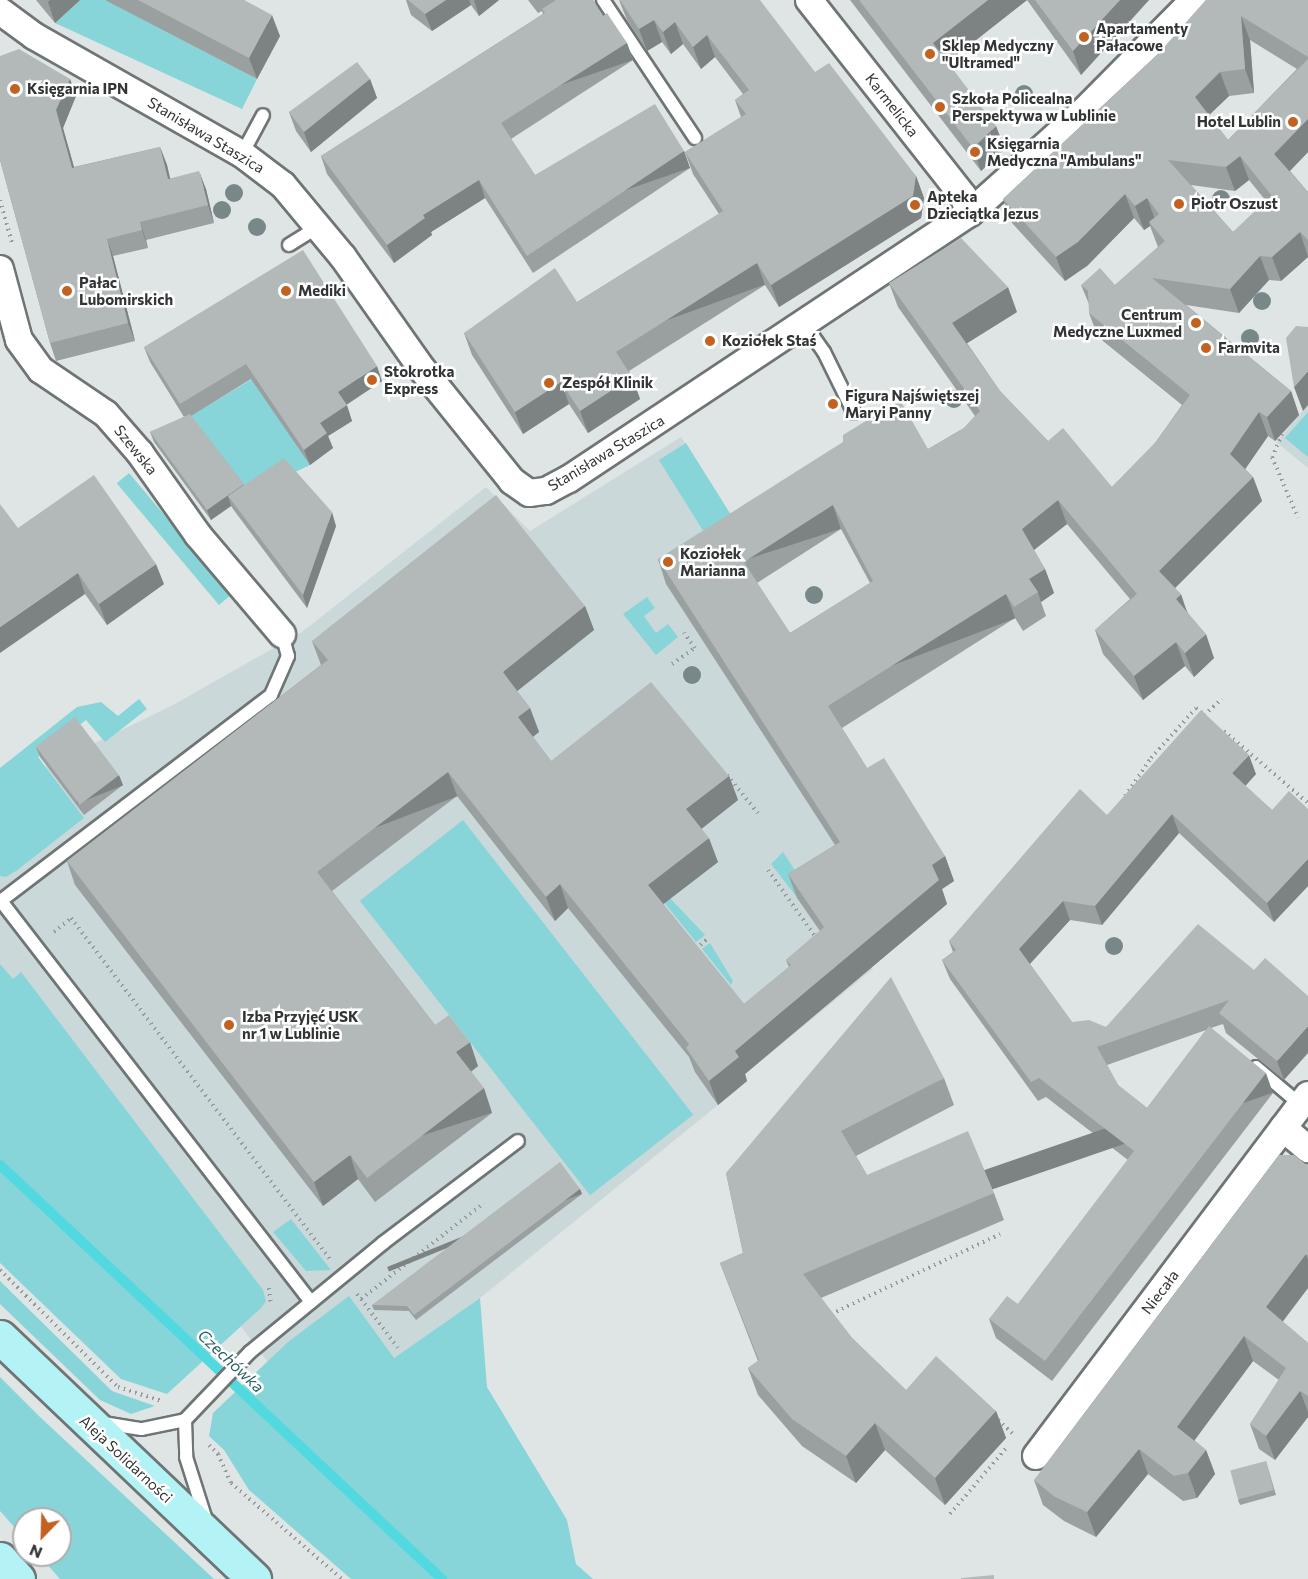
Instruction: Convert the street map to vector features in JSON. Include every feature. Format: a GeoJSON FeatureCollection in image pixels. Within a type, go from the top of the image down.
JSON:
{"type":"FeatureCollection","features":[{"type":"Feature","properties":{"kind":"main road","name":"Aleja Solidarności"},"geometry":{"type":"LineString","coordinates":[[0,1337],[79,1416],[254,1579]]}},
{"type":"Feature","properties":{"kind":"main road"},"geometry":{"type":"LineString","coordinates":[[0,1559],[18,1579]]}},
{"type":"Feature","properties":{"kind":"street","name":"Karmelicka"},"geometry":{"type":"LineString","coordinates":[[809,0],[963,196],[970,213]]}},
{"type":"Feature","properties":{"kind":"street","name":"Stanisława Staszica"},"geometry":{"type":"LineString","coordinates":[[0,11],[34,36],[242,154],[283,185],[319,226],[422,369],[512,481],[529,493],[546,491],[568,479],[805,325],[970,213],[1085,110],[1194,0]]}},
{"type":"Feature","properties":{"kind":"street","name":"Szewska"},"geometry":{"type":"LineString","coordinates":[[0,269],[19,340],[41,370],[106,414],[140,453],[198,534],[282,634]]}},
{"type":"Feature","properties":{"kind":"street","name":"Niecała"},"geometry":{"type":"LineString","coordinates":[[1036,1456],[1304,1100]]}},
{"type":"Feature","properties":{"kind":"street"},"geometry":{"type":"LineString","coordinates":[[1284,1128],[1308,1149]]}},
{"type":"Feature","properties":{"kind":"lane"},"geometry":{"type":"LineString","coordinates":[[603,0],[695,138]]}},
{"type":"Feature","properties":{"kind":"lane"},"geometry":{"type":"LineString","coordinates":[[242,154],[263,116]]}},
{"type":"Feature","properties":{"kind":"lane"},"geometry":{"type":"LineString","coordinates":[[289,245],[319,226]]}},
{"type":"Feature","properties":{"kind":"lane"},"geometry":{"type":"LineString","coordinates":[[805,325],[824,352],[854,413]]}},
{"type":"Feature","properties":{"kind":"lane"},"geometry":{"type":"LineString","coordinates":[[282,634],[288,656],[272,694],[1,901],[311,1302]]}},
{"type":"Feature","properties":{"kind":"lane"},"geometry":{"type":"LineString","coordinates":[[1243,1057],[1304,1100]]}},
{"type":"Feature","properties":{"kind":"lane"},"geometry":{"type":"LineString","coordinates":[[79,1416],[142,1429],[185,1420],[250,1352],[343,1276],[518,1141]]}},
{"type":"Feature","properties":{"kind":"lane"},"geometry":{"type":"LineString","coordinates":[[185,1420],[186,1457],[193,1484],[216,1544]]}},
{"type":"Feature","properties":{"kind":"path"},"geometry":{"type":"LineString","coordinates":[[1282,434],[1272,457],[1298,518]]}},
{"type":"Feature","properties":{"kind":"path"},"geometry":{"type":"LineString","coordinates":[[672,664],[695,648],[684,633]]}},
{"type":"Feature","properties":{"kind":"path"},"geometry":{"type":"LineString","coordinates":[[1204,715],[1222,699]]}},
{"type":"Feature","properties":{"kind":"path"},"geometry":{"type":"LineString","coordinates":[[1122,799],[1151,758],[1196,708],[1213,722]]}},
{"type":"Feature","properties":{"kind":"path"},"geometry":{"type":"LineString","coordinates":[[1221,729],[1308,803]]}},
{"type":"Feature","properties":{"kind":"path"},"geometry":{"type":"LineString","coordinates":[[721,768],[758,813]]}},
{"type":"Feature","properties":{"kind":"path"},"geometry":{"type":"LineString","coordinates":[[768,870],[819,943]]}},
{"type":"Feature","properties":{"kind":"path"},"geometry":{"type":"LineString","coordinates":[[51,934],[71,918],[398,1348]]}},
{"type":"Feature","properties":{"kind":"path"},"geometry":{"type":"LineString","coordinates":[[694,951],[707,939]]}},
{"type":"Feature","properties":{"kind":"path"},"geometry":{"type":"LineString","coordinates":[[688,941],[703,959]]}},
{"type":"Feature","properties":{"kind":"path"},"geometry":{"type":"LineString","coordinates":[[361,1299],[484,1203]]}},
{"type":"Feature","properties":{"kind":"path"},"geometry":{"type":"LineString","coordinates":[[837,1323],[831,1314],[1000,1234]]}},
{"type":"Feature","properties":{"kind":"path"},"geometry":{"type":"LineString","coordinates":[[0,1270],[118,1387],[167,1402],[218,1454],[231,1483],[342,1579]]}},
{"type":"Feature","properties":{"kind":"path"},"geometry":{"type":"LineString","coordinates":[[991,1414],[1016,1437],[1022,1429]]}},
{"type":"Feature","properties":{"kind":"path"},"geometry":{"type":"LineString","coordinates":[[950,1514],[1000,1455]]}},
{"type":"Feature","properties":{"kind":"shaded area"},"geometry":{"type":"Polygon","coordinates":[[[80,0],[127,0],[123,9],[257,79],[242,109],[55,23],[80,0]]]}},
{"type":"Feature","properties":{"kind":"shaded area"},"geometry":{"type":"Polygon","coordinates":[[[289,357],[310,465],[248,494],[185,419],[289,357]]]}},
{"type":"Feature","properties":{"kind":"shaded area"},"geometry":{"type":"Polygon","coordinates":[[[1308,405],[1308,468],[1276,442],[1308,405]]]}},
{"type":"Feature","properties":{"kind":"shaded area"},"geometry":{"type":"Polygon","coordinates":[[[1308,412],[1308,457],[1285,438],[1308,412]]]}},
{"type":"Feature","properties":{"kind":"shaded area"},"geometry":{"type":"Polygon","coordinates":[[[681,437],[740,529],[667,584],[849,866],[849,937],[873,969],[744,1075],[747,1081],[718,1105],[480,1298],[394,1358],[282,1381],[0,1008],[0,789],[173,705],[302,632],[486,487],[530,531],[681,437]]]}},
{"type":"Feature","properties":{"kind":"shaded area"},"geometry":{"type":"Polygon","coordinates":[[[686,443],[740,530],[713,546],[659,460],[686,443]]]}},
{"type":"Feature","properties":{"kind":"shaded area"},"geometry":{"type":"Polygon","coordinates":[[[129,473],[231,595],[219,605],[117,483],[129,473]]]}},
{"type":"Feature","properties":{"kind":"shaded area"},"geometry":{"type":"Polygon","coordinates":[[[647,597],[655,608],[644,616],[656,633],[668,624],[678,637],[656,655],[623,614],[647,597]]]}},
{"type":"Feature","properties":{"kind":"shaded area"},"geometry":{"type":"Polygon","coordinates":[[[139,699],[147,709],[105,742],[86,720],[38,757],[84,818],[16,871],[6,877],[0,876],[0,768],[77,707],[101,702],[118,716],[139,699]]]}},
{"type":"Feature","properties":{"kind":"shaded area"},"geometry":{"type":"Polygon","coordinates":[[[463,820],[693,1115],[590,1195],[360,901],[463,820]]]}},
{"type":"Feature","properties":{"kind":"shaded area"},"geometry":{"type":"Polygon","coordinates":[[[783,852],[807,889],[796,896],[771,864],[783,852]]]}},
{"type":"Feature","properties":{"kind":"shaded area"},"geometry":{"type":"Polygon","coordinates":[[[669,897],[705,935],[696,942],[663,901],[669,897]]]}},
{"type":"Feature","properties":{"kind":"shaded area"},"geometry":{"type":"Polygon","coordinates":[[[710,943],[733,981],[731,985],[702,949],[710,943]]]}},
{"type":"Feature","properties":{"kind":"shaded area"},"geometry":{"type":"Polygon","coordinates":[[[0,964],[13,979],[21,972],[263,1290],[266,1301],[261,1308],[167,1394],[121,1379],[0,1263],[0,964]]]}},
{"type":"Feature","properties":{"kind":"shaded area"},"geometry":{"type":"Polygon","coordinates":[[[291,1219],[331,1270],[306,1271],[273,1232],[291,1219]]]}},
{"type":"Feature","properties":{"kind":"shaded area"},"geometry":{"type":"Polygon","coordinates":[[[0,1281],[112,1391],[155,1406],[131,1414],[100,1400],[0,1304],[0,1281]]]}},
{"type":"Feature","properties":{"kind":"shaded area"},"geometry":{"type":"Polygon","coordinates":[[[349,1296],[394,1358],[480,1298],[487,1387],[567,1520],[576,1564],[593,1579],[351,1579],[249,1490],[224,1450],[209,1436],[213,1413],[288,1342],[349,1296]]]}},
{"type":"Feature","properties":{"kind":"shaded area"},"geometry":{"type":"Polygon","coordinates":[[[0,1377],[214,1579],[60,1579],[50,1567],[72,1567],[72,1507],[12,1507],[12,1524],[0,1511],[0,1377]]]}},
{"type":"Feature","properties":{"kind":"building"},"geometry":{"type":"Polygon","coordinates":[[[138,0],[244,0],[272,15],[249,58],[138,0]]]}},
{"type":"Feature","properties":{"kind":"building"},"geometry":{"type":"Polygon","coordinates":[[[408,0],[446,0],[425,14],[408,0]]]}},
{"type":"Feature","properties":{"kind":"building"},"geometry":{"type":"Polygon","coordinates":[[[556,0],[593,0],[603,16],[607,13],[627,43],[501,123],[535,175],[655,104],[684,151],[527,256],[479,180],[423,215],[425,218],[387,245],[321,156],[545,13],[542,9],[556,0]]]}},
{"type":"Feature","properties":{"kind":"building"},"geometry":{"type":"Polygon","coordinates":[[[620,0],[760,0],[815,72],[829,63],[916,176],[913,196],[771,285],[757,263],[616,352],[632,377],[580,411],[561,382],[515,412],[464,333],[555,268],[577,302],[723,211],[685,152],[746,114],[735,100],[749,90],[707,35],[693,47],[675,22],[663,32],[654,20],[639,29],[620,0]]]}},
{"type":"Feature","properties":{"kind":"building"},"geometry":{"type":"Polygon","coordinates":[[[859,0],[988,0],[933,43],[996,126],[973,148],[859,0]]]}},
{"type":"Feature","properties":{"kind":"building"},"geometry":{"type":"Polygon","coordinates":[[[1035,0],[1120,0],[1073,51],[1035,0]]]}},
{"type":"Feature","properties":{"kind":"building"},"geometry":{"type":"Polygon","coordinates":[[[1206,0],[1308,0],[1308,57],[1241,16],[1245,69],[1220,72],[1195,97],[1228,140],[1308,59],[1308,119],[1274,154],[1308,192],[1308,240],[1300,232],[1272,257],[1260,256],[1230,289],[1152,278],[1291,391],[1267,417],[1259,412],[1230,454],[1253,477],[1159,571],[1181,594],[1176,599],[1206,634],[1185,653],[1176,642],[1134,676],[1095,630],[1137,594],[1058,500],[1022,529],[1045,569],[1029,579],[1038,592],[1014,607],[1006,594],[828,706],[867,768],[884,758],[945,856],[932,865],[939,880],[735,1051],[739,1057],[709,1081],[686,1048],[689,1044],[560,884],[546,897],[448,772],[317,872],[435,1025],[449,1015],[470,1042],[456,1052],[484,1088],[367,1178],[350,1155],[314,1182],[67,861],[328,660],[312,641],[496,495],[585,606],[503,672],[530,708],[518,717],[551,761],[651,682],[729,776],[686,809],[709,838],[648,885],[744,1004],[791,965],[786,960],[824,927],[788,874],[840,842],[658,559],[843,442],[843,435],[900,400],[928,449],[964,428],[980,411],[889,283],[961,238],[1008,287],[952,323],[1000,391],[1048,441],[1063,428],[1112,487],[1155,443],[1190,395],[1089,313],[1088,291],[1081,285],[1100,268],[1115,285],[1165,241],[1149,222],[1159,214],[1147,198],[1135,206],[1125,194],[1078,242],[1056,257],[1003,199],[1160,52],[1206,0]],[[1240,156],[1226,167],[1168,160],[1233,232],[1272,196],[1240,156]],[[833,505],[744,562],[790,633],[873,581],[833,505]]]}},
{"type":"Feature","properties":{"kind":"building"},"geometry":{"type":"Polygon","coordinates":[[[19,49],[70,79],[56,110],[72,168],[160,147],[168,179],[199,171],[208,205],[140,222],[142,230],[107,239],[128,323],[50,343],[0,160],[0,56],[19,49]]]}},
{"type":"Feature","properties":{"kind":"building"},"geometry":{"type":"Polygon","coordinates":[[[357,62],[370,79],[304,132],[289,112],[357,62]]]}},
{"type":"Feature","properties":{"kind":"building"},"geometry":{"type":"Polygon","coordinates":[[[303,250],[377,366],[338,392],[347,405],[320,423],[327,433],[304,450],[246,364],[180,404],[144,347],[303,250]]]}},
{"type":"Feature","properties":{"kind":"building"},"geometry":{"type":"Polygon","coordinates":[[[1296,326],[1308,327],[1308,371],[1294,387],[1286,338],[1296,326]]]}},
{"type":"Feature","properties":{"kind":"building"},"geometry":{"type":"Polygon","coordinates":[[[190,414],[244,484],[207,510],[150,432],[190,414]]]}},
{"type":"Feature","properties":{"kind":"building"},"geometry":{"type":"Polygon","coordinates":[[[284,458],[332,512],[303,595],[228,496],[284,458]]]}},
{"type":"Feature","properties":{"kind":"building"},"geometry":{"type":"Polygon","coordinates":[[[94,475],[156,564],[99,604],[78,573],[0,627],[0,504],[18,528],[94,475]]]}},
{"type":"Feature","properties":{"kind":"building"},"geometry":{"type":"Polygon","coordinates":[[[1201,710],[1249,755],[1232,773],[1272,810],[1289,791],[1308,809],[1308,859],[1267,903],[1172,814],[1095,906],[1063,901],[1019,949],[1072,1022],[1089,1020],[1106,1027],[1198,924],[1254,970],[1265,958],[1308,996],[1308,1026],[1277,1061],[1219,1013],[1229,1000],[1097,1047],[1118,1085],[1147,1108],[1209,1026],[1266,1073],[1045,1361],[989,1319],[1007,1296],[1018,1304],[1134,1151],[1039,1078],[1031,1082],[942,960],[956,950],[949,941],[1080,789],[1107,815],[1201,710]]]}},
{"type":"Feature","properties":{"kind":"building"},"geometry":{"type":"Polygon","coordinates":[[[75,717],[119,775],[80,805],[36,746],[75,717]]]}},
{"type":"Feature","properties":{"kind":"building"},"geometry":{"type":"Polygon","coordinates":[[[891,977],[944,1078],[841,1131],[867,1175],[968,1131],[994,1193],[803,1274],[852,1338],[906,1390],[936,1356],[996,1411],[935,1478],[875,1423],[846,1456],[792,1419],[748,1368],[759,1360],[720,1263],[743,1253],[726,1173],[891,977]]]}},
{"type":"Feature","properties":{"kind":"building"},"geometry":{"type":"Polygon","coordinates":[[[1279,1155],[1294,1155],[1308,1166],[1308,1256],[1306,1254],[1266,1307],[1308,1343],[1308,1396],[1300,1391],[1266,1436],[1250,1424],[1286,1368],[1244,1336],[1177,1427],[1206,1450],[1188,1473],[1174,1476],[1139,1449],[1087,1512],[1055,1497],[1034,1480],[1279,1155]]]}},
{"type":"Feature","properties":{"kind":"building"},"geometry":{"type":"Polygon","coordinates":[[[560,1162],[580,1189],[414,1315],[407,1306],[372,1305],[560,1162]]]}},
{"type":"Feature","properties":{"kind":"building"},"geometry":{"type":"Polygon","coordinates":[[[1266,1461],[1274,1490],[1238,1500],[1230,1471],[1266,1461]]]}},
{"type":"Feature","properties":{"kind":"building"},"geometry":{"type":"Polygon","coordinates":[[[994,1575],[994,1579],[961,1579],[961,1578],[994,1575]]]}},
{"type":"Feature","properties":{"kind":"waterway","name":"Czechówka"},"geometry":{"type":"LineString","coordinates":[[0,1165],[442,1579]]}},
{"type":"Feature","properties":{"kind":"place","name":"Apartamenty Pałacowe"},"geometry":{"type":"Point","coordinates":[1084,37]}},
{"type":"Feature","properties":{"kind":"place","name":"Sklep Medyczny \"Ultramed\""},"geometry":{"type":"Point","coordinates":[930,54]}},
{"type":"Feature","properties":{"kind":"place","name":"Księgarnia IPN"},"geometry":{"type":"Point","coordinates":[15,89]}},
{"type":"Feature","properties":{"kind":"place","name":"Szkoła Policealna Perspektywa w Lublinie"},"geometry":{"type":"Point","coordinates":[940,107]}},
{"type":"Feature","properties":{"kind":"place","name":"Hotel Lublin"},"geometry":{"type":"Point","coordinates":[1293,122]}},
{"type":"Feature","properties":{"kind":"place","name":"Księgarnia Medyczna \"Ambulans\""},"geometry":{"type":"Point","coordinates":[975,152]}},
{"type":"Feature","properties":{"kind":"place","name":"Piotr Oszust"},"geometry":{"type":"Point","coordinates":[1179,204]}},
{"type":"Feature","properties":{"kind":"place","name":"Apteka Dzieciątka Jezus"},"geometry":{"type":"Point","coordinates":[915,205]}},
{"type":"Feature","properties":{"kind":"place","name":"Pałac Lubomirskich"},"geometry":{"type":"Point","coordinates":[67,291]}},
{"type":"Feature","properties":{"kind":"place","name":"Mediki"},"geometry":{"type":"Point","coordinates":[286,291]}},
{"type":"Feature","properties":{"kind":"place","name":"Centrum Medyczne Luxmed"},"geometry":{"type":"Point","coordinates":[1196,323]}},
{"type":"Feature","properties":{"kind":"place","name":"Koziołek Staś"},"geometry":{"type":"Point","coordinates":[710,341]}},
{"type":"Feature","properties":{"kind":"place","name":"Farmvita"},"geometry":{"type":"Point","coordinates":[1206,348]}},
{"type":"Feature","properties":{"kind":"place","name":"Stokrotka Express"},"geometry":{"type":"Point","coordinates":[372,380]}},
{"type":"Feature","properties":{"kind":"place","name":"Zespół Klinik"},"geometry":{"type":"Point","coordinates":[549,383]}},
{"type":"Feature","properties":{"kind":"place","name":"Figura Najświętszej Maryi Panny"},"geometry":{"type":"Point","coordinates":[833,404]}},
{"type":"Feature","properties":{"kind":"place","name":"Koziołek Marianna"},"geometry":{"type":"Point","coordinates":[668,562]}},
{"type":"Feature","properties":{"kind":"place","name":"Izba Przyjęć USK nr 1 w Lublinie"},"geometry":{"type":"Point","coordinates":[229,1025]}}]}
